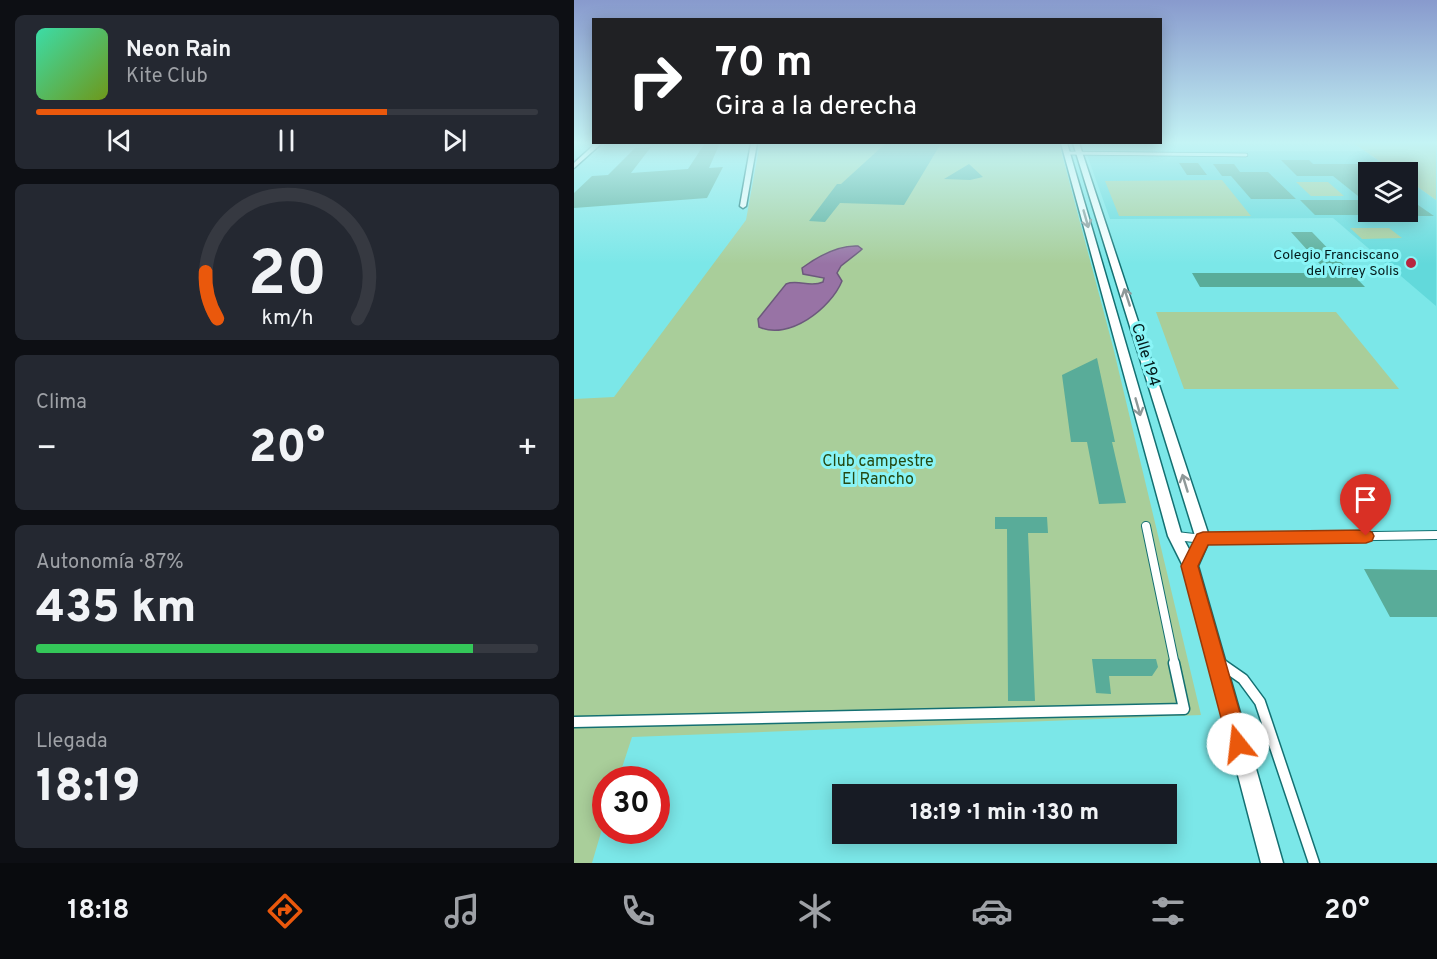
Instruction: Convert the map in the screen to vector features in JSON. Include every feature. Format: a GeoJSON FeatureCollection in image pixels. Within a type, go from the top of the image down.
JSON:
{"type":"FeatureCollection","features":[{"type":"Feature","properties":{"kind":"street"},"geometry":{"type":"LineString","coordinates":[[743,206],[747,183]]}},
{"type":"Feature","properties":{"kind":"street","name":"Calle 194"},"geometry":{"type":"LineString","coordinates":[[1075,183],[1175,536],[1190,566],[1214,660],[1272,863]]}},
{"type":"Feature","properties":{"kind":"street","name":"Calle 194"},"geometry":{"type":"LineString","coordinates":[[1089,183],[1203,538]]}},
{"type":"Feature","properties":{"kind":"street"},"geometry":{"type":"LineString","coordinates":[[1190,566],[1203,538]]}},
{"type":"Feature","properties":{"kind":"lane"},"geometry":{"type":"LineString","coordinates":[[574,722],[1184,709],[1146,526]]}},
{"type":"Feature","properties":{"kind":"lane"},"geometry":{"type":"LineString","coordinates":[[1175,536],[1203,538],[1436,536]]}},
{"type":"Feature","properties":{"kind":"lane"},"geometry":{"type":"LineString","coordinates":[[1214,660],[1238,673],[1251,686],[1260,702],[1314,863]]}},
{"type":"Feature","properties":{"kind":"shaded area"},"geometry":{"type":"Polygon","coordinates":[[[1097,183],[1358,183],[1358,222],[1418,222],[1418,187],[1436,200],[1436,306],[1333,218],[1110,219],[1097,183]]]}},
{"type":"Feature","properties":{"kind":"shaded area"},"geometry":{"type":"Polygon","coordinates":[[[858,246],[862,249],[841,266],[837,273],[842,281],[837,291],[819,311],[796,326],[783,330],[759,327],[758,319],[786,284],[823,282],[824,278],[803,274],[802,268],[828,252],[843,247],[858,246]]]}},
{"type":"Feature","properties":{"kind":"green space","name":"Club campestre El Rancho"},"geometry":{"type":"Polygon","coordinates":[[[753,183],[1070,183],[1113,347],[1201,715],[632,737],[623,766],[592,766],[592,844],[598,844],[592,863],[574,863],[574,399],[614,397],[746,220],[753,183]]]}},
{"type":"Feature","properties":{"kind":"green space"},"geometry":{"type":"Polygon","coordinates":[[[1106,183],[1225,183],[1251,216],[1119,216],[1106,183]]]}},
{"type":"Feature","properties":{"kind":"green space"},"geometry":{"type":"Polygon","coordinates":[[[1297,183],[1329,183],[1344,196],[1311,196],[1297,183]]]}},
{"type":"Feature","properties":{"kind":"green space"},"geometry":{"type":"Polygon","coordinates":[[[1418,183],[1436,183],[1436,200],[1418,187],[1418,183]]]}},
{"type":"Feature","properties":{"kind":"green space"},"geometry":{"type":"Polygon","coordinates":[[[1350,228],[1389,228],[1402,238],[1362,239],[1350,228]]]}},
{"type":"Feature","properties":{"kind":"green space"},"geometry":{"type":"Polygon","coordinates":[[[1156,312],[1336,312],[1399,389],[1184,389],[1156,312]]]}},
{"type":"Feature","properties":{"kind":"building"},"geometry":{"type":"Polygon","coordinates":[[[584,183],[715,183],[707,198],[574,208],[574,193],[584,183]]]}},
{"type":"Feature","properties":{"kind":"building"},"geometry":{"type":"Polygon","coordinates":[[[917,183],[904,205],[840,203],[825,222],[809,221],[837,184],[917,183]]]}},
{"type":"Feature","properties":{"kind":"building"},"geometry":{"type":"Polygon","coordinates":[[[1237,183],[1280,183],[1296,199],[1251,199],[1237,183]]]}},
{"type":"Feature","properties":{"kind":"building"},"geometry":{"type":"Polygon","coordinates":[[[1342,183],[1358,183],[1358,196],[1342,183]]]}},
{"type":"Feature","properties":{"kind":"building"},"geometry":{"type":"Polygon","coordinates":[[[1300,200],[1358,200],[1358,215],[1315,215],[1300,200]]]}},
{"type":"Feature","properties":{"kind":"building"},"geometry":{"type":"Polygon","coordinates":[[[1418,205],[1434,216],[1418,216],[1418,205]]]}},
{"type":"Feature","properties":{"kind":"building"},"geometry":{"type":"Polygon","coordinates":[[[1291,232],[1312,232],[1365,287],[1200,287],[1192,273],[1328,273],[1291,232]]]}},
{"type":"Feature","properties":{"kind":"building"},"geometry":{"type":"Polygon","coordinates":[[[1097,358],[1126,503],[1099,504],[1087,442],[1071,442],[1062,375],[1097,358]]]}},
{"type":"Feature","properties":{"kind":"building"},"geometry":{"type":"Polygon","coordinates":[[[995,517],[1047,517],[1048,533],[1028,533],[1035,701],[1008,701],[1007,529],[995,529],[995,517]]]}},
{"type":"Feature","properties":{"kind":"building"},"geometry":{"type":"Polygon","coordinates":[[[1364,569],[1437,570],[1437,617],[1390,617],[1364,569]]]}},
{"type":"Feature","properties":{"kind":"building"},"geometry":{"type":"Polygon","coordinates":[[[1092,659],[1156,659],[1158,667],[1152,676],[1109,676],[1111,694],[1096,693],[1092,659]]]}},
{"type":"Feature","properties":{"kind":"place","name":"Colegio Franciscano del Virrey Solis"},"geometry":{"type":"Point","coordinates":[1411,263]}},
{"type":"Feature","properties":{"kind":"route"},"geometry":{"type":"LineString","coordinates":[[1238,744],[1190,566],[1203,538],[1366,536]]}}]}
